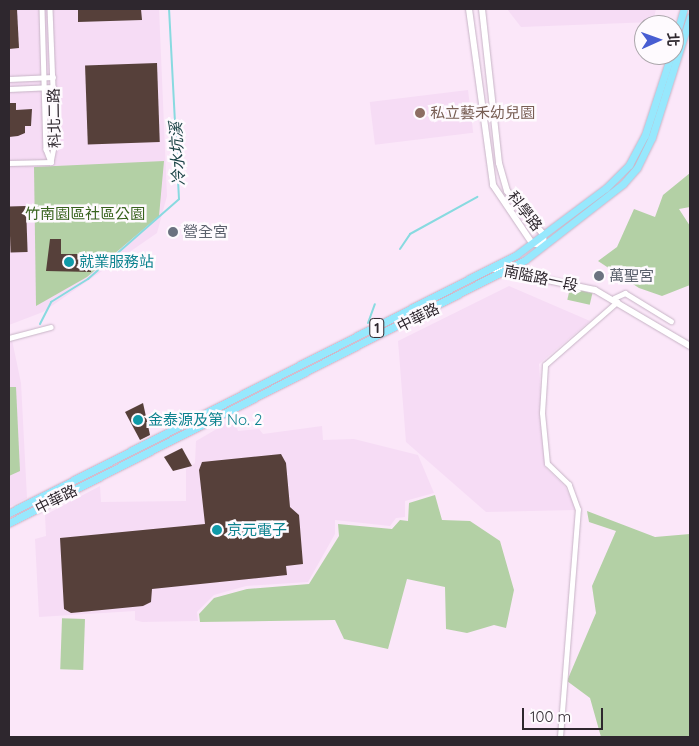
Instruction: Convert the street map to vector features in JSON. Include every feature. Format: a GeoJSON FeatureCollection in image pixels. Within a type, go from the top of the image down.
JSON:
{"type":"FeatureCollection","features":[{"type":"Feature","properties":{"kind":"main road","name":"中華路"},"geometry":{"type":"LineString","coordinates":[[9,523],[510,271],[544,246],[623,184],[637,168],[652,137],[690,17]]}},
{"type":"Feature","properties":{"kind":"main road","name":"中華路"},"geometry":{"type":"LineString","coordinates":[[9,513],[496,269],[606,188],[629,165],[645,135],[668,65]]}},
{"type":"Feature","properties":{"kind":"main road"},"geometry":{"type":"LineString","coordinates":[[413,310],[417,318]]}},
{"type":"Feature","properties":{"kind":"street","name":"科北二路"},"geometry":{"type":"LineString","coordinates":[[42,9],[46,149],[51,162]]}},
{"type":"Feature","properties":{"kind":"street","name":"科北二路"},"geometry":{"type":"LineString","coordinates":[[50,9],[55,148],[51,162]]}},
{"type":"Feature","properties":{"kind":"street","name":"科學路"},"geometry":{"type":"LineString","coordinates":[[469,9],[492,184],[532,242],[544,246],[543,234],[514,201],[499,163],[482,9]]}},
{"type":"Feature","properties":{"kind":"street"},"geometry":{"type":"LineString","coordinates":[[9,78],[53,77]]}},
{"type":"Feature","properties":{"kind":"street"},"geometry":{"type":"LineString","coordinates":[[9,89],[53,88]]}},
{"type":"Feature","properties":{"kind":"street"},"geometry":{"type":"LineString","coordinates":[[9,163],[51,162]]}},
{"type":"Feature","properties":{"kind":"street","name":"南隘路一段"},"geometry":{"type":"LineString","coordinates":[[496,269],[616,299],[690,346]]}},
{"type":"Feature","properties":{"kind":"street"},"geometry":{"type":"LineString","coordinates":[[560,737],[578,510],[569,485],[547,464],[542,413],[545,365],[616,299],[625,293],[671,321]]}},
{"type":"Feature","properties":{"kind":"street"},"geometry":{"type":"LineString","coordinates":[[9,338],[51,327]]}},
{"type":"Feature","properties":{"kind":"shaded area"},"geometry":{"type":"Polygon","coordinates":[[[9,9],[159,9],[167,196],[157,233],[43,312],[9,325],[9,9]]]}},
{"type":"Feature","properties":{"kind":"shaded area"},"geometry":{"type":"Polygon","coordinates":[[[507,9],[656,9],[655,15],[634,15],[634,23],[521,27],[507,9]]]}},
{"type":"Feature","properties":{"kind":"shaded area","name":"私立藝禾幼兒園"},"geometry":{"type":"Polygon","coordinates":[[[468,90],[473,133],[375,145],[370,102],[468,90]]]}},
{"type":"Feature","properties":{"kind":"shaded area"},"geometry":{"type":"Polygon","coordinates":[[[509,286],[590,321],[539,364],[545,467],[565,486],[576,510],[486,512],[406,442],[398,341],[509,286]]]}},
{"type":"Feature","properties":{"kind":"shaded area"},"geometry":{"type":"Polygon","coordinates":[[[12,340],[21,383],[27,498],[9,507],[9,341],[12,340]]]}},
{"type":"Feature","properties":{"kind":"shaded area"},"geometry":{"type":"Polygon","coordinates":[[[234,419],[238,431],[259,429],[263,434],[322,426],[323,440],[354,439],[418,455],[434,493],[405,501],[405,517],[396,518],[390,526],[335,520],[335,534],[308,582],[246,586],[214,595],[197,612],[198,621],[142,622],[135,620],[135,611],[39,617],[35,539],[46,536],[45,515],[100,486],[101,502],[186,501],[186,469],[195,463],[196,441],[234,419]]]}},
{"type":"Feature","properties":{"kind":"green space","name":"竹南園區社區公園"},"geometry":{"type":"Polygon","coordinates":[[[164,161],[159,216],[87,277],[36,306],[34,167],[164,161]]]}},
{"type":"Feature","properties":{"kind":"green space"},"geometry":{"type":"Polygon","coordinates":[[[690,173],[690,207],[679,209],[690,226],[690,285],[662,296],[639,288],[598,261],[617,247],[634,209],[655,217],[663,195],[690,173]]]}},
{"type":"Feature","properties":{"kind":"green space"},"geometry":{"type":"Polygon","coordinates":[[[570,288],[592,293],[590,305],[567,300],[570,288]]]}},
{"type":"Feature","properties":{"kind":"green space"},"geometry":{"type":"Polygon","coordinates":[[[10,387],[16,387],[20,471],[9,476],[10,387]]]}},
{"type":"Feature","properties":{"kind":"green space"},"geometry":{"type":"Polygon","coordinates":[[[435,495],[442,520],[470,521],[500,541],[514,590],[506,628],[494,625],[467,633],[446,629],[445,587],[407,579],[388,649],[344,639],[335,620],[200,622],[199,614],[214,598],[247,589],[309,584],[339,536],[338,524],[392,529],[400,520],[408,521],[409,503],[435,495]]]}},
{"type":"Feature","properties":{"kind":"green space"},"geometry":{"type":"Polygon","coordinates":[[[587,511],[655,537],[690,534],[690,737],[601,737],[590,698],[567,681],[596,613],[592,586],[616,531],[589,522],[587,511]]]}},
{"type":"Feature","properties":{"kind":"green space"},"geometry":{"type":"Polygon","coordinates":[[[62,618],[85,619],[83,670],[60,669],[62,618]]]}},
{"type":"Feature","properties":{"kind":"building"},"geometry":{"type":"Polygon","coordinates":[[[9,9],[17,9],[19,48],[9,49],[9,9]]]}},
{"type":"Feature","properties":{"kind":"building"},"geometry":{"type":"Polygon","coordinates":[[[78,9],[141,9],[142,20],[78,22],[78,9]]]}},
{"type":"Feature","properties":{"kind":"building"},"geometry":{"type":"Polygon","coordinates":[[[157,63],[160,142],[88,144],[85,66],[157,63]]]}},
{"type":"Feature","properties":{"kind":"building"},"geometry":{"type":"Polygon","coordinates":[[[9,103],[16,103],[16,110],[32,109],[31,126],[25,126],[25,133],[18,136],[9,137],[9,103]]]}},
{"type":"Feature","properties":{"kind":"building"},"geometry":{"type":"Polygon","coordinates":[[[26,206],[28,252],[11,253],[9,207],[26,206]]]}},
{"type":"Feature","properties":{"kind":"building","name":"就業服務站"},"geometry":{"type":"Polygon","coordinates":[[[50,239],[61,239],[61,254],[91,254],[91,272],[46,271],[50,239]]]}},
{"type":"Feature","properties":{"kind":"building","name":"金泰源及第 No. 2"},"geometry":{"type":"Polygon","coordinates":[[[143,403],[150,435],[140,440],[125,412],[143,403]]]}},
{"type":"Feature","properties":{"kind":"building"},"geometry":{"type":"Polygon","coordinates":[[[182,448],[192,466],[173,471],[164,457],[182,448]]]}},
{"type":"Feature","properties":{"kind":"building","name":"京元電子"},"geometry":{"type":"Polygon","coordinates":[[[281,454],[286,463],[290,507],[299,515],[303,564],[286,566],[287,575],[152,589],[151,602],[143,606],[71,613],[64,609],[60,538],[205,524],[199,470],[202,462],[281,454]]]}},
{"type":"Feature","properties":{"kind":"waterway","name":"冷水坑溪"},"geometry":{"type":"LineString","coordinates":[[40,324],[51,302],[88,279],[179,199],[169,9]]}},
{"type":"Feature","properties":{"kind":"waterway"},"geometry":{"type":"LineString","coordinates":[[400,249],[410,234],[477,197]]}},
{"type":"Feature","properties":{"kind":"waterway"},"geometry":{"type":"LineString","coordinates":[[368,323],[375,304]]}},
{"type":"Feature","properties":{"kind":"place","name":"私立藝禾幼兒園"},"geometry":{"type":"Point","coordinates":[420,113]}},
{"type":"Feature","properties":{"kind":"place","name":"營全宮"},"geometry":{"type":"Point","coordinates":[173,232]}},
{"type":"Feature","properties":{"kind":"place","name":"就業服務站"},"geometry":{"type":"Point","coordinates":[69,262]}},
{"type":"Feature","properties":{"kind":"place","name":"萬聖宮"},"geometry":{"type":"Point","coordinates":[599,276]}},
{"type":"Feature","properties":{"kind":"place","name":"金泰源及第 No. 2"},"geometry":{"type":"Point","coordinates":[138,420]}},
{"type":"Feature","properties":{"kind":"place","name":"京元電子"},"geometry":{"type":"Point","coordinates":[217,530]}}]}
